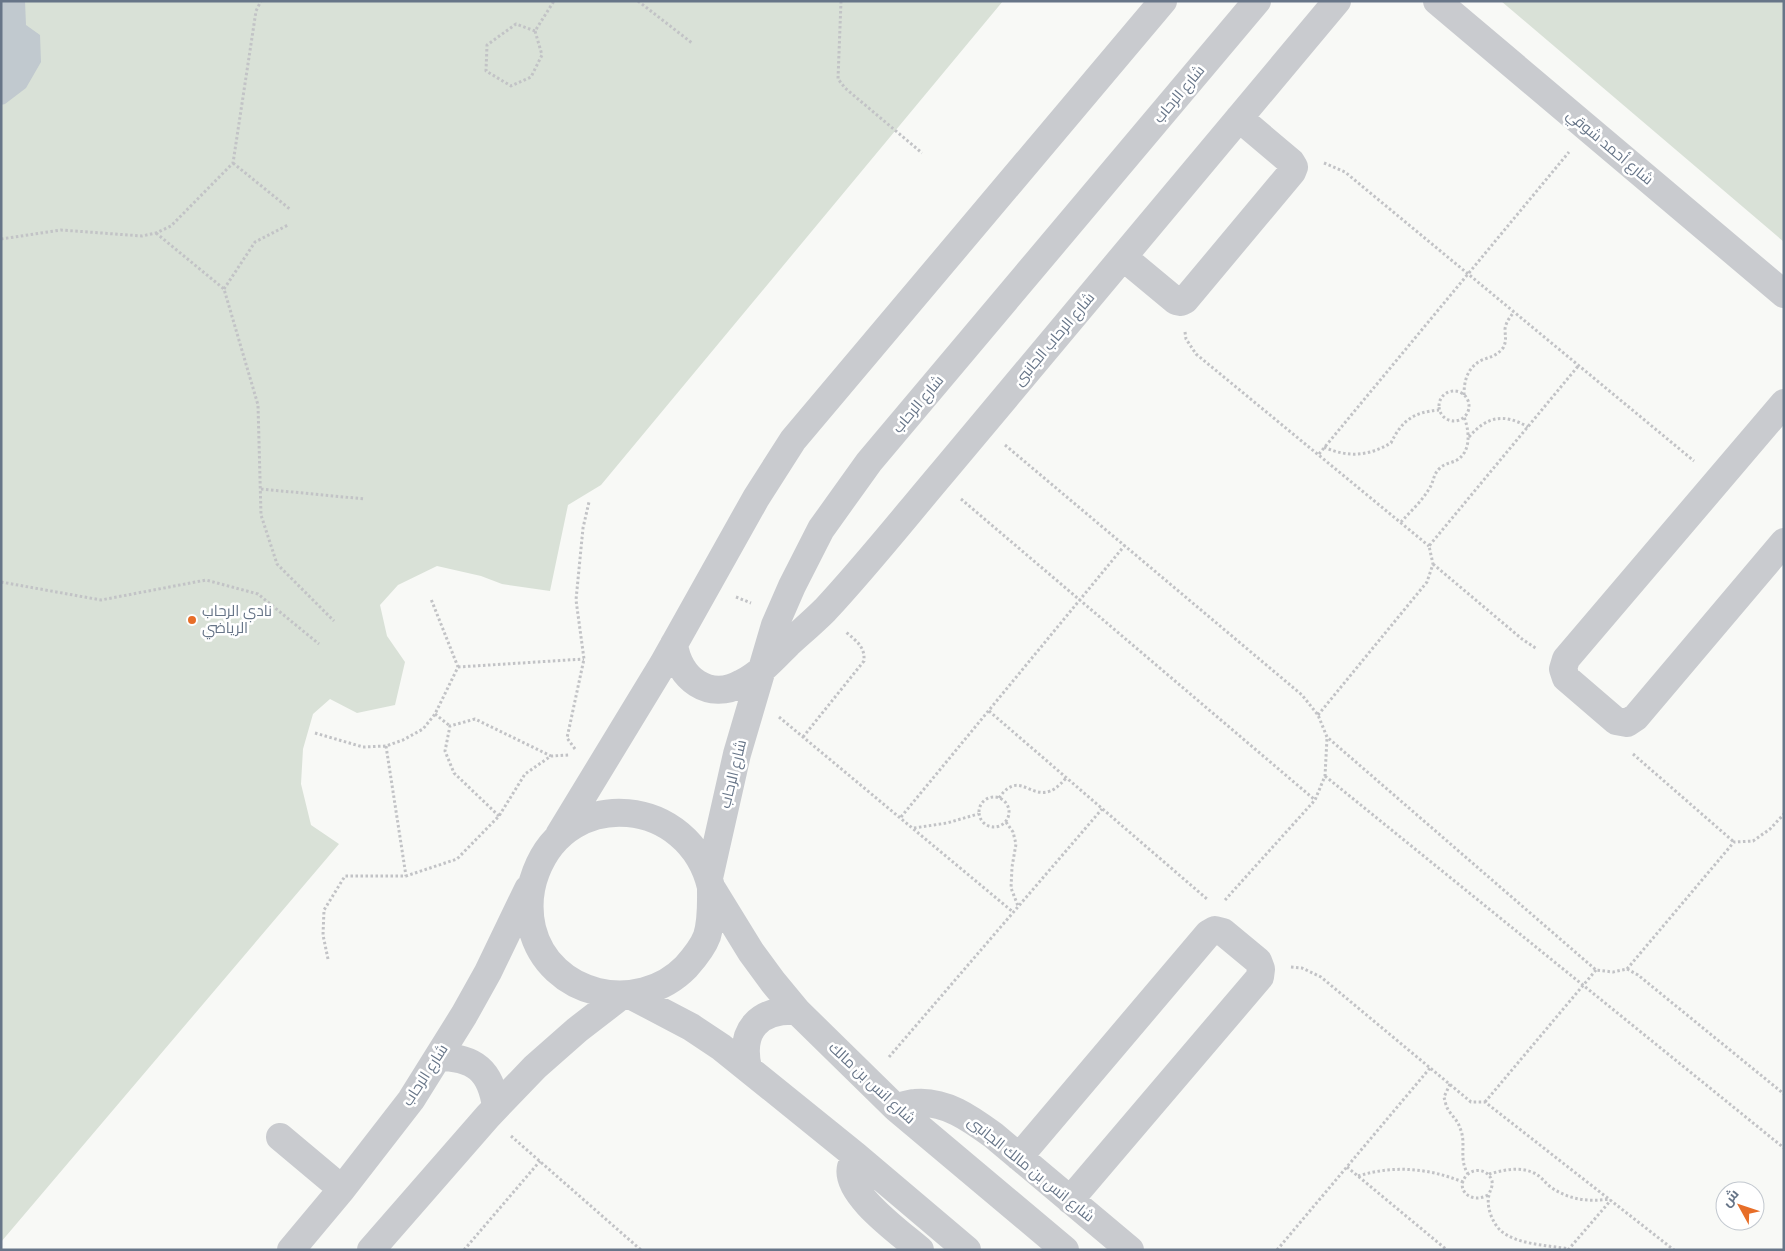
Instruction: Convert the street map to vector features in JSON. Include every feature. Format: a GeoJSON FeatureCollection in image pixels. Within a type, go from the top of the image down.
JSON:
{"type":"FeatureCollection","features":[{"type":"Feature","properties":{"kind":"street"},"geometry":{"type":"LineString","coordinates":[[710,882],[712,912],[706,937],[694,958],[676,977],[654,989],[626,995],[598,993],[575,984],[556,970],[542,951],[532,929],[529,905],[532,882],[540,859],[555,840],[674,644],[756,498],[792,440],[1163,1]]}},
{"type":"Feature","properties":{"kind":"street","name":"شارع الرحاب"},"geometry":{"type":"LineString","coordinates":[[710,882],[727,795],[775,625],[792,586],[821,529],[869,462],[1257,1]]}},
{"type":"Feature","properties":{"kind":"street","name":"شارع الرحاب الجانبى"},"geometry":{"type":"LineString","coordinates":[[762,668],[823,612],[982,426],[1337,1]]}},
{"type":"Feature","properties":{"kind":"street","name":"شارع أحمد شوقي"},"geometry":{"type":"LineString","coordinates":[[1437,1],[1784,294]]}},
{"type":"Feature","properties":{"kind":"street"},"geometry":{"type":"LineString","coordinates":[[1123,256],[1176,301],[1181,302],[1185,300],[1292,172],[1294,167],[1292,162],[1239,118]]}},
{"type":"Feature","properties":{"kind":"street"},"geometry":{"type":"LineString","coordinates":[[1784,403],[1566,659],[1562,669],[1566,678],[1616,721],[1627,723],[1636,717],[1784,542]]}},
{"type":"Feature","properties":{"kind":"street"},"geometry":{"type":"LineString","coordinates":[[674,644],[680,666],[687,676],[707,688],[720,690],[732,688],[744,683],[762,668]]}},
{"type":"Feature","properties":{"kind":"street","name":"شارع انس بن مالك"},"geometry":{"type":"LineString","coordinates":[[555,840],[574,825],[595,816],[619,812],[643,814],[665,823],[684,837],[699,856],[710,882],[751,952],[797,1011],[896,1108],[1065,1250]]}},
{"type":"Feature","properties":{"kind":"street","name":"شارع الرحاب"},"geometry":{"type":"LineString","coordinates":[[291,1250],[342,1189],[411,1100],[488,972],[532,882]]}},
{"type":"Feature","properties":{"kind":"street"},"geometry":{"type":"LineString","coordinates":[[1019,1157],[1208,934],[1216,919]]}},
{"type":"Feature","properties":{"kind":"street"},"geometry":{"type":"LineString","coordinates":[[1070,1200],[1260,977],[1261,969],[1258,961],[1223,932],[1216,919]]}},
{"type":"Feature","properties":{"kind":"street"},"geometry":{"type":"LineString","coordinates":[[626,995],[692,1027],[748,1068],[967,1250]]}},
{"type":"Feature","properties":{"kind":"street"},"geometry":{"type":"LineString","coordinates":[[371,1250],[492,1112],[535,1067],[556,1048],[626,995]]}},
{"type":"Feature","properties":{"kind":"street"},"geometry":{"type":"LineString","coordinates":[[748,1068],[745,1053],[747,1037],[755,1024],[767,1014],[782,1010],[797,1011]]}},
{"type":"Feature","properties":{"kind":"street"},"geometry":{"type":"LineString","coordinates":[[438,1057],[455,1057],[472,1062],[485,1074],[493,1089],[492,1112]]}},
{"type":"Feature","properties":{"kind":"street","name":"شارع انس بن مالك الجانبى"},"geometry":{"type":"LineString","coordinates":[[896,1108],[915,1103],[942,1105],[970,1118],[1130,1250]]}},
{"type":"Feature","properties":{"kind":"street"},"geometry":{"type":"LineString","coordinates":[[280,1137],[342,1189]]}},
{"type":"Feature","properties":{"kind":"street"},"geometry":{"type":"LineString","coordinates":[[856,1156],[850,1168],[852,1181],[858,1194],[920,1250]]}},
{"type":"Feature","properties":{"kind":"path"},"geometry":{"type":"LineString","coordinates":[[1,239],[61,230],[142,236],[156,233],[171,226],[233,163],[256,12],[261,1]]}},
{"type":"Feature","properties":{"kind":"path"},"geometry":{"type":"LineString","coordinates":[[535,31],[516,24],[487,45],[486,71],[511,86],[531,77],[542,54],[535,31],[554,1]]}},
{"type":"Feature","properties":{"kind":"path"},"geometry":{"type":"LineString","coordinates":[[638,1],[692,43]]}},
{"type":"Feature","properties":{"kind":"path"},"geometry":{"type":"LineString","coordinates":[[841,1],[838,79],[845,88],[922,153]]}},
{"type":"Feature","properties":{"kind":"path"},"geometry":{"type":"LineString","coordinates":[[1319,454],[1588,129]]}},
{"type":"Feature","properties":{"kind":"path"},"geometry":{"type":"LineString","coordinates":[[233,163],[291,210]]}},
{"type":"Feature","properties":{"kind":"path"},"geometry":{"type":"LineString","coordinates":[[1294,167],[1309,163],[1326,163],[1345,172],[1718,481]]}},
{"type":"Feature","properties":{"kind":"path"},"geometry":{"type":"LineString","coordinates":[[224,289],[255,242],[288,225]]}},
{"type":"Feature","properties":{"kind":"path"},"geometry":{"type":"LineString","coordinates":[[156,233],[224,289],[258,405],[262,515],[277,564],[334,621]]}},
{"type":"Feature","properties":{"kind":"path"},"geometry":{"type":"LineString","coordinates":[[1181,302],[1186,339],[1196,354],[1429,546],[1433,564],[1427,582],[1318,715]]}},
{"type":"Feature","properties":{"kind":"path"},"geometry":{"type":"LineString","coordinates":[[1464,395],[1457,391],[1443,395],[1439,402],[1439,410],[1443,416],[1450,420],[1458,420],[1464,416],[1468,409],[1468,402],[1464,395],[1464,384],[1467,375],[1481,361],[1499,353],[1504,346],[1505,328],[1508,319],[1514,312]]}},
{"type":"Feature","properties":{"kind":"path"},"geometry":{"type":"LineString","coordinates":[[1429,546],[1579,365]]}},
{"type":"Feature","properties":{"kind":"path"},"geometry":{"type":"LineString","coordinates":[[1324,448],[1347,455],[1370,453],[1391,443],[1396,432],[1415,415],[1439,410]]}},
{"type":"Feature","properties":{"kind":"path"},"geometry":{"type":"LineString","coordinates":[[1464,416],[1468,426],[1469,437]]}},
{"type":"Feature","properties":{"kind":"path"},"geometry":{"type":"LineString","coordinates":[[1401,522],[1430,488],[1433,478],[1439,469],[1458,459],[1463,453],[1469,437],[1477,427],[1489,420],[1502,418],[1516,420],[1528,427]]}},
{"type":"Feature","properties":{"kind":"path"},"geometry":{"type":"LineString","coordinates":[[982,426],[1302,695],[1318,715],[1327,737],[1325,776],[1315,800],[1216,919],[1102,809],[989,711]]}},
{"type":"Feature","properties":{"kind":"path"},"geometry":{"type":"LineString","coordinates":[[937,479],[1315,800]]}},
{"type":"Feature","properties":{"kind":"path"},"geometry":{"type":"LineString","coordinates":[[261,489],[365,499]]}},
{"type":"Feature","properties":{"kind":"path"},"geometry":{"type":"LineString","coordinates":[[450,726],[475,719],[551,756],[579,755],[567,738],[584,659],[576,600],[583,528],[588,502]]}},
{"type":"Feature","properties":{"kind":"path"},"geometry":{"type":"LineString","coordinates":[[900,817],[1125,546]]}},
{"type":"Feature","properties":{"kind":"path"},"geometry":{"type":"LineString","coordinates":[[1433,564],[1522,639],[1548,654],[1566,659]]}},
{"type":"Feature","properties":{"kind":"path"},"geometry":{"type":"LineString","coordinates":[[1,582],[101,600],[206,580],[258,594],[319,644]]}},
{"type":"Feature","properties":{"kind":"path"},"geometry":{"type":"LineString","coordinates":[[707,586],[780,614]]}},
{"type":"Feature","properties":{"kind":"path"},"geometry":{"type":"LineString","coordinates":[[315,733],[363,746],[386,746],[423,729],[435,714],[458,667],[431,599]]}},
{"type":"Feature","properties":{"kind":"path"},"geometry":{"type":"LineString","coordinates":[[803,736],[864,661],[865,653],[861,645],[823,612]]}},
{"type":"Feature","properties":{"kind":"path"},"geometry":{"type":"LineString","coordinates":[[458,667],[584,659]]}},
{"type":"Feature","properties":{"kind":"path"},"geometry":{"type":"LineString","coordinates":[[754,696],[1013,912]]}},
{"type":"Feature","properties":{"kind":"path"},"geometry":{"type":"LineString","coordinates":[[435,714],[450,726]]}},
{"type":"Feature","properties":{"kind":"path"},"geometry":{"type":"LineString","coordinates":[[1627,723],[1626,740],[1632,753],[1734,842],[1753,841],[1770,829],[1783,815]]}},
{"type":"Feature","properties":{"kind":"path"},"geometry":{"type":"LineString","coordinates":[[450,726],[445,751],[454,773],[499,816]]}},
{"type":"Feature","properties":{"kind":"path"},"geometry":{"type":"LineString","coordinates":[[1327,737],[1596,970],[1613,972],[1626,968],[1734,842]]}},
{"type":"Feature","properties":{"kind":"path"},"geometry":{"type":"LineString","coordinates":[[386,746],[406,876]]}},
{"type":"Feature","properties":{"kind":"path"},"geometry":{"type":"LineString","coordinates":[[328,959],[323,935],[324,910],[345,876],[406,876],[457,859],[499,816],[525,774],[551,756]]}},
{"type":"Feature","properties":{"kind":"path"},"geometry":{"type":"LineString","coordinates":[[1325,776],[1784,1148]]}},
{"type":"Feature","properties":{"kind":"path"},"geometry":{"type":"LineString","coordinates":[[999,798],[1006,788],[1012,785],[1020,785],[1038,792],[1050,793],[1059,787],[1066,778]]}},
{"type":"Feature","properties":{"kind":"path"},"geometry":{"type":"LineString","coordinates":[[992,797],[999,798],[1009,808],[1009,816],[1006,822],[1000,826],[993,828],[986,826],[980,821],[978,814],[979,806],[984,800],[992,797]]}},
{"type":"Feature","properties":{"kind":"path"},"geometry":{"type":"LineString","coordinates":[[868,1082],[1102,809]]}},
{"type":"Feature","properties":{"kind":"path"},"geometry":{"type":"LineString","coordinates":[[914,828],[947,823],[978,814]]}},
{"type":"Feature","properties":{"kind":"path"},"geometry":{"type":"LineString","coordinates":[[1006,822],[1013,832],[1016,844],[1012,867],[1012,888],[1018,906]]}},
{"type":"Feature","properties":{"kind":"path"},"geometry":{"type":"LineString","coordinates":[[1626,968],[1638,975],[1784,1094]]}},
{"type":"Feature","properties":{"kind":"path"},"geometry":{"type":"LineString","coordinates":[[1485,1102],[1596,970]]}},
{"type":"Feature","properties":{"kind":"path"},"geometry":{"type":"LineString","coordinates":[[1321,976],[1471,1102],[1485,1102],[1674,1250]]}},
{"type":"Feature","properties":{"kind":"path"},"geometry":{"type":"LineString","coordinates":[[1277,1250],[1430,1068]]}},
{"type":"Feature","properties":{"kind":"path"},"geometry":{"type":"LineString","coordinates":[[1450,1084],[1444,1097],[1448,1110],[1460,1128],[1463,1138],[1462,1158],[1468,1174]]}},
{"type":"Feature","properties":{"kind":"path"},"geometry":{"type":"LineString","coordinates":[[492,1112],[540,1161],[641,1250]]}},
{"type":"Feature","properties":{"kind":"path"},"geometry":{"type":"LineString","coordinates":[[464,1250],[540,1161]]}},
{"type":"Feature","properties":{"kind":"path"},"geometry":{"type":"LineString","coordinates":[[1347,1166],[1446,1250]]}},
{"type":"Feature","properties":{"kind":"path"},"geometry":{"type":"LineString","coordinates":[[1358,1176],[1388,1170],[1419,1169],[1449,1176],[1463,1182]]}},
{"type":"Feature","properties":{"kind":"path"},"geometry":{"type":"LineString","coordinates":[[1488,1175],[1514,1169],[1524,1170],[1534,1173],[1550,1187],[1564,1195],[1579,1200],[1595,1202],[1611,1199]]}},
{"type":"Feature","properties":{"kind":"path"},"geometry":{"type":"LineString","coordinates":[[1474,1170],[1482,1170],[1488,1175],[1492,1182],[1492,1189],[1488,1195],[1481,1199],[1474,1199],[1467,1195],[1463,1188],[1463,1182],[1468,1174],[1474,1170]]}},
{"type":"Feature","properties":{"kind":"path"},"geometry":{"type":"LineString","coordinates":[[1488,1195],[1488,1207],[1492,1219],[1499,1230],[1509,1237],[1520,1242],[1569,1249],[1611,1199]]}},
{"type":"Feature","properties":{"kind":"shaded area","name":"نادي الرحاب الرياضي"},"geometry":{"type":"Polygon","coordinates":[[[1,1],[1003,1],[601,485],[568,505],[550,591],[502,584],[481,576],[437,566],[398,585],[380,605],[387,636],[405,662],[395,705],[357,713],[330,699],[313,714],[303,749],[301,784],[311,825],[339,844],[1,1242],[1,1]]]}},
{"type":"Feature","properties":{"kind":"shaded area"},"geometry":{"type":"Polygon","coordinates":[[[1,1],[25,1],[26,25],[40,35],[41,62],[26,88],[1,105],[1,1]]]}},
{"type":"Feature","properties":{"kind":"shaded area"},"geometry":{"type":"Polygon","coordinates":[[[1501,1],[1784,1],[1784,242],[1501,1]]]}},
{"type":"Feature","properties":{"kind":"place","name":"نادي الرحاب الرياضي"},"geometry":{"type":"Point","coordinates":[192,620]}}]}
